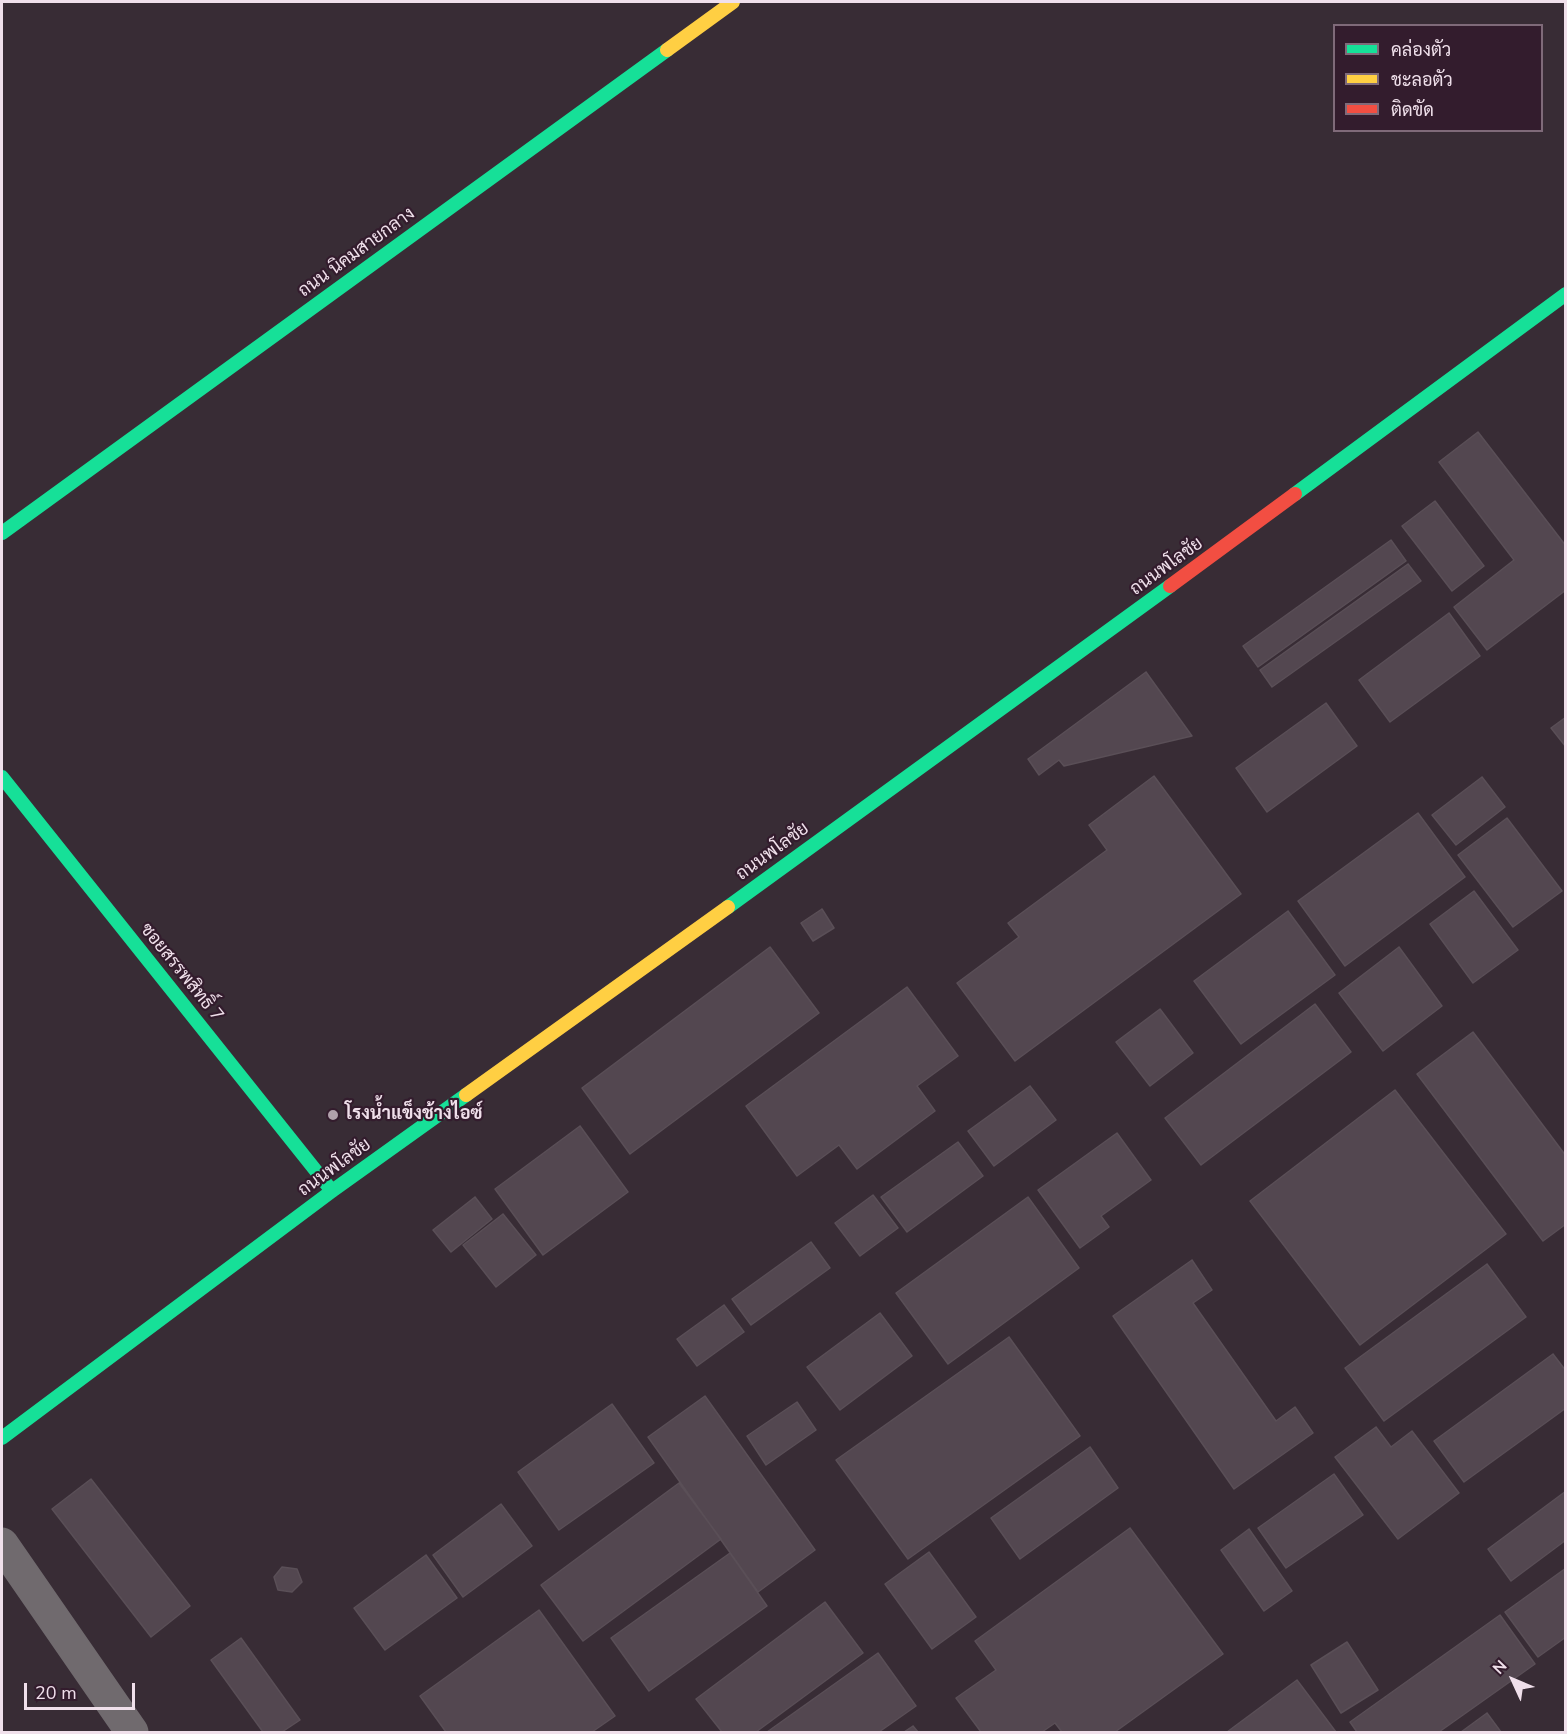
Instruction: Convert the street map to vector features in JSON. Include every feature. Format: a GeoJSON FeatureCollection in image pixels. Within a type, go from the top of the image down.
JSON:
{"type":"FeatureCollection","features":[{"type":"Feature","properties":{"kind":"street","name":"ถนน นิคมสายกลาง"},"geometry":{"type":"LineString","coordinates":[[2,533],[733,2]]}},
{"type":"Feature","properties":{"kind":"street","name":"ถนนพโลชัย"},"geometry":{"type":"LineString","coordinates":[[2,1438],[332,1191],[975,730],[1566,294]]}},
{"type":"Feature","properties":{"kind":"street","name":"ซอยสรรพสิทธิ์ 7"},"geometry":{"type":"LineString","coordinates":[[2,777],[332,1191]]}},
{"type":"Feature","properties":{"kind":"street"},"geometry":{"type":"LineString","coordinates":[[2,1544],[132,1732]]}},
{"type":"Feature","properties":{"kind":"building"},"geometry":{"type":"Polygon","coordinates":[[[1478,432],[1566,546],[1566,590],[1487,650],[1454,607],[1514,560],[1439,462],[1478,432]]]}},
{"type":"Feature","properties":{"kind":"building"},"geometry":{"type":"Polygon","coordinates":[[[1435,501],[1484,566],[1452,591],[1402,526],[1435,501]]]}},
{"type":"Feature","properties":{"kind":"building"},"geometry":{"type":"Polygon","coordinates":[[[1391,540],[1406,561],[1258,667],[1243,646],[1391,540]]]}},
{"type":"Feature","properties":{"kind":"building"},"geometry":{"type":"Polygon","coordinates":[[[1408,564],[1421,581],[1272,687],[1260,670],[1408,564]]]}},
{"type":"Feature","properties":{"kind":"building"},"geometry":{"type":"Polygon","coordinates":[[[1449,613],[1480,656],[1390,722],[1359,680],[1449,613]]]}},
{"type":"Feature","properties":{"kind":"building"},"geometry":{"type":"Polygon","coordinates":[[[1146,672],[1192,736],[1064,766],[1059,760],[1039,775],[1028,759],[1146,672]]]}},
{"type":"Feature","properties":{"kind":"building"},"geometry":{"type":"Polygon","coordinates":[[[1326,703],[1357,746],[1267,812],[1236,768],[1326,703]]]}},
{"type":"Feature","properties":{"kind":"building"},"geometry":{"type":"Polygon","coordinates":[[[1566,717],[1566,747],[1551,728],[1566,717]]]}},
{"type":"Feature","properties":{"kind":"building"},"geometry":{"type":"Polygon","coordinates":[[[1154,776],[1241,894],[1015,1061],[957,983],[1019,937],[1008,923],[1107,850],[1089,825],[1154,776]]]}},
{"type":"Feature","properties":{"kind":"building"},"geometry":{"type":"Polygon","coordinates":[[[1482,777],[1505,807],[1456,845],[1432,815],[1482,777]]]}},
{"type":"Feature","properties":{"kind":"building"},"geometry":{"type":"Polygon","coordinates":[[[1418,813],[1465,877],[1345,966],[1298,901],[1418,813]]]}},
{"type":"Feature","properties":{"kind":"building"},"geometry":{"type":"Polygon","coordinates":[[[1507,818],[1562,891],[1513,927],[1458,855],[1507,818]]]}},
{"type":"Feature","properties":{"kind":"building"},"geometry":{"type":"Polygon","coordinates":[[[1474,891],[1518,950],[1473,983],[1430,924],[1474,891]]]}},
{"type":"Feature","properties":{"kind":"building"},"geometry":{"type":"Polygon","coordinates":[[[822,909],[834,928],[813,941],[801,923],[822,909]]]}},
{"type":"Feature","properties":{"kind":"building"},"geometry":{"type":"Polygon","coordinates":[[[1288,911],[1335,975],[1241,1044],[1194,981],[1288,911]]]}},
{"type":"Feature","properties":{"kind":"building"},"geometry":{"type":"Polygon","coordinates":[[[770,947],[819,1013],[630,1154],[582,1088],[770,947]]]}},
{"type":"Feature","properties":{"kind":"building"},"geometry":{"type":"Polygon","coordinates":[[[1399,947],[1442,1006],[1383,1051],[1339,993],[1399,947]]]}},
{"type":"Feature","properties":{"kind":"building"},"geometry":{"type":"Polygon","coordinates":[[[907,987],[958,1056],[917,1086],[935,1111],[857,1169],[839,1145],[797,1176],[746,1106],[907,987]]]}},
{"type":"Feature","properties":{"kind":"building"},"geometry":{"type":"Polygon","coordinates":[[[1315,1004],[1351,1052],[1201,1165],[1165,1118],[1315,1004]]]}},
{"type":"Feature","properties":{"kind":"building"},"geometry":{"type":"Polygon","coordinates":[[[1160,1009],[1193,1053],[1150,1086],[1116,1042],[1160,1009]]]}},
{"type":"Feature","properties":{"kind":"building"},"geometry":{"type":"Polygon","coordinates":[[[1473,1032],[1566,1156],[1566,1224],[1543,1241],[1417,1074],[1473,1032]]]}},
{"type":"Feature","properties":{"kind":"building"},"geometry":{"type":"Polygon","coordinates":[[[1030,1086],[1056,1120],[994,1166],[968,1131],[1030,1086]]]}},
{"type":"Feature","properties":{"kind":"building"},"geometry":{"type":"Polygon","coordinates":[[[1395,1090],[1506,1234],[1360,1345],[1250,1201],[1395,1090]]]}},
{"type":"Feature","properties":{"kind":"building"},"geometry":{"type":"Polygon","coordinates":[[[580,1126],[628,1192],[543,1255],[495,1189],[580,1126]]]}},
{"type":"Feature","properties":{"kind":"building"},"geometry":{"type":"Polygon","coordinates":[[[1117,1133],[1151,1180],[1101,1216],[1109,1227],[1080,1248],[1038,1190],[1117,1133]]]}},
{"type":"Feature","properties":{"kind":"building"},"geometry":{"type":"Polygon","coordinates":[[[958,1142],[983,1176],[907,1232],[881,1197],[958,1142]]]}},
{"type":"Feature","properties":{"kind":"building"},"geometry":{"type":"Polygon","coordinates":[[[873,1195],[898,1228],[860,1256],[835,1223],[873,1195]]]}},
{"type":"Feature","properties":{"kind":"building"},"geometry":{"type":"Polygon","coordinates":[[[475,1197],[492,1219],[451,1252],[433,1230],[475,1197]]]}},
{"type":"Feature","properties":{"kind":"building"},"geometry":{"type":"Polygon","coordinates":[[[1028,1197],[1079,1268],[948,1364],[896,1293],[1028,1197]]]}},
{"type":"Feature","properties":{"kind":"building"},"geometry":{"type":"Polygon","coordinates":[[[503,1214],[536,1255],[496,1287],[463,1245],[503,1214]]]}},
{"type":"Feature","properties":{"kind":"building"},"geometry":{"type":"Polygon","coordinates":[[[811,1242],[830,1268],[751,1325],[732,1299],[811,1242]]]}},
{"type":"Feature","properties":{"kind":"building"},"geometry":{"type":"Polygon","coordinates":[[[1192,1260],[1212,1290],[1193,1303],[1276,1421],[1295,1407],[1313,1433],[1234,1489],[1113,1316],[1192,1260]]]}},
{"type":"Feature","properties":{"kind":"building"},"geometry":{"type":"Polygon","coordinates":[[[1487,1264],[1526,1317],[1384,1421],[1345,1368],[1487,1264]]]}},
{"type":"Feature","properties":{"kind":"building"},"geometry":{"type":"Polygon","coordinates":[[[724,1305],[744,1332],[697,1366],[677,1339],[724,1305]]]}},
{"type":"Feature","properties":{"kind":"building"},"geometry":{"type":"Polygon","coordinates":[[[880,1313],[912,1356],[840,1410],[807,1367],[880,1313]]]}},
{"type":"Feature","properties":{"kind":"building"},"geometry":{"type":"Polygon","coordinates":[[[1009,1337],[1080,1436],[908,1559],[836,1460],[1009,1337]]]}},
{"type":"Feature","properties":{"kind":"building"},"geometry":{"type":"Polygon","coordinates":[[[1553,1354],[1566,1371],[1566,1408],[1464,1482],[1434,1441],[1553,1354]]]}},
{"type":"Feature","properties":{"kind":"building"},"geometry":{"type":"Polygon","coordinates":[[[705,1396],[815,1550],[758,1592],[648,1437],[705,1396]]]}},
{"type":"Feature","properties":{"kind":"building"},"geometry":{"type":"Polygon","coordinates":[[[797,1402],[816,1430],[766,1465],[747,1436],[797,1402]]]}},
{"type":"Feature","properties":{"kind":"building"},"geometry":{"type":"Polygon","coordinates":[[[612,1404],[654,1463],[559,1530],[518,1472],[612,1404]]]}},
{"type":"Feature","properties":{"kind":"building"},"geometry":{"type":"Polygon","coordinates":[[[1376,1427],[1391,1447],[1412,1431],[1459,1493],[1398,1539],[1335,1457],[1376,1427]]]}},
{"type":"Feature","properties":{"kind":"building"},"geometry":{"type":"Polygon","coordinates":[[[1090,1447],[1118,1488],[1020,1559],[991,1518],[1090,1447]]]}},
{"type":"Feature","properties":{"kind":"building"},"geometry":{"type":"Polygon","coordinates":[[[1334,1474],[1363,1515],[1286,1568],[1258,1528],[1334,1474]]]}},
{"type":"Feature","properties":{"kind":"building"},"geometry":{"type":"Polygon","coordinates":[[[91,1479],[190,1606],[151,1637],[52,1509],[91,1479]]]}},
{"type":"Feature","properties":{"kind":"building"},"geometry":{"type":"Polygon","coordinates":[[[679,1483],[721,1539],[583,1641],[541,1585],[679,1483]]]}},
{"type":"Feature","properties":{"kind":"building"},"geometry":{"type":"Polygon","coordinates":[[[1566,1491],[1566,1540],[1511,1581],[1488,1549],[1566,1491]]]}},
{"type":"Feature","properties":{"kind":"building"},"geometry":{"type":"Polygon","coordinates":[[[501,1504],[532,1546],[463,1597],[433,1555],[501,1504]]]}},
{"type":"Feature","properties":{"kind":"building"},"geometry":{"type":"Polygon","coordinates":[[[1130,1528],[1223,1654],[1115,1732],[1062,1732],[1055,1723],[1042,1732],[981,1732],[956,1698],[996,1670],[975,1641],[1130,1528]]]}},
{"type":"Feature","properties":{"kind":"building"},"geometry":{"type":"Polygon","coordinates":[[[1249,1529],[1292,1591],[1264,1611],[1221,1550],[1249,1529]]]}},
{"type":"Feature","properties":{"kind":"building"},"geometry":{"type":"Polygon","coordinates":[[[929,1552],[976,1617],[932,1649],[885,1584],[929,1552]]]}},
{"type":"Feature","properties":{"kind":"building"},"geometry":{"type":"Polygon","coordinates":[[[730,1553],[767,1606],[649,1691],[611,1638],[730,1553]]]}},
{"type":"Feature","properties":{"kind":"building"},"geometry":{"type":"Polygon","coordinates":[[[426,1555],[457,1598],[385,1650],[354,1608],[426,1555]]]}},
{"type":"Feature","properties":{"kind":"building"},"geometry":{"type":"Polygon","coordinates":[[[282,1567],[297,1569],[302,1582],[292,1592],[278,1590],[274,1577],[282,1567]]]}},
{"type":"Feature","properties":{"kind":"building"},"geometry":{"type":"Polygon","coordinates":[[[1566,1568],[1566,1637],[1538,1657],[1505,1612],[1566,1568]]]}},
{"type":"Feature","properties":{"kind":"building"},"geometry":{"type":"Polygon","coordinates":[[[825,1602],[863,1653],[756,1732],[722,1732],[696,1699],[825,1602]]]}},
{"type":"Feature","properties":{"kind":"building"},"geometry":{"type":"Polygon","coordinates":[[[539,1610],[615,1716],[592,1732],[446,1732],[420,1696],[539,1610]]]}},
{"type":"Feature","properties":{"kind":"building"},"geometry":{"type":"Polygon","coordinates":[[[1500,1615],[1535,1664],[1439,1732],[1357,1732],[1350,1722],[1500,1615]]]}},
{"type":"Feature","properties":{"kind":"building"},"geometry":{"type":"Polygon","coordinates":[[[241,1638],[300,1720],[282,1732],[263,1732],[211,1660],[241,1638]]]}},
{"type":"Feature","properties":{"kind":"building"},"geometry":{"type":"Polygon","coordinates":[[[1347,1642],[1378,1690],[1341,1713],[1311,1665],[1347,1642]]]}},
{"type":"Feature","properties":{"kind":"building"},"geometry":{"type":"Polygon","coordinates":[[[878,1653],[916,1706],[879,1732],[767,1732],[878,1653]]]}},
{"type":"Feature","properties":{"kind":"building"},"geometry":{"type":"Polygon","coordinates":[[[1297,1680],[1336,1732],[1227,1732],[1297,1680]]]}},
{"type":"Feature","properties":{"kind":"building"},"geometry":{"type":"Polygon","coordinates":[[[1487,1713],[1501,1732],[1461,1732],[1487,1713]]]}},
{"type":"Feature","properties":{"kind":"building"},"geometry":{"type":"Polygon","coordinates":[[[913,1726],[918,1732],[904,1732],[913,1726]]]}},
{"type":"Feature","properties":{"kind":"traffic: fast"},"geometry":{"type":"LineString","coordinates":[[2,533],[667,50]]}},
{"type":"Feature","properties":{"kind":"traffic: fast"},"geometry":{"type":"LineString","coordinates":[[1295,494],[1566,294]]}},
{"type":"Feature","properties":{"kind":"traffic: fast"},"geometry":{"type":"LineString","coordinates":[[728,907],[1170,586]]}},
{"type":"Feature","properties":{"kind":"traffic: fast"},"geometry":{"type":"LineString","coordinates":[[2,777],[332,1191]]}},
{"type":"Feature","properties":{"kind":"traffic: fast"},"geometry":{"type":"LineString","coordinates":[[2,1438],[332,1191],[466,1095]]}},
{"type":"Feature","properties":{"kind":"traffic: slow"},"geometry":{"type":"LineString","coordinates":[[667,50],[733,2]]}},
{"type":"Feature","properties":{"kind":"traffic: slow"},"geometry":{"type":"LineString","coordinates":[[466,1095],[728,907]]}},
{"type":"Feature","properties":{"kind":"traffic: jam"},"geometry":{"type":"LineString","coordinates":[[1170,586],[1295,494]]}},
{"type":"Feature","properties":{"kind":"place","name":"โรงน้ำแข็งช้างไอซ์"},"geometry":{"type":"Point","coordinates":[333,1115]}}]}
